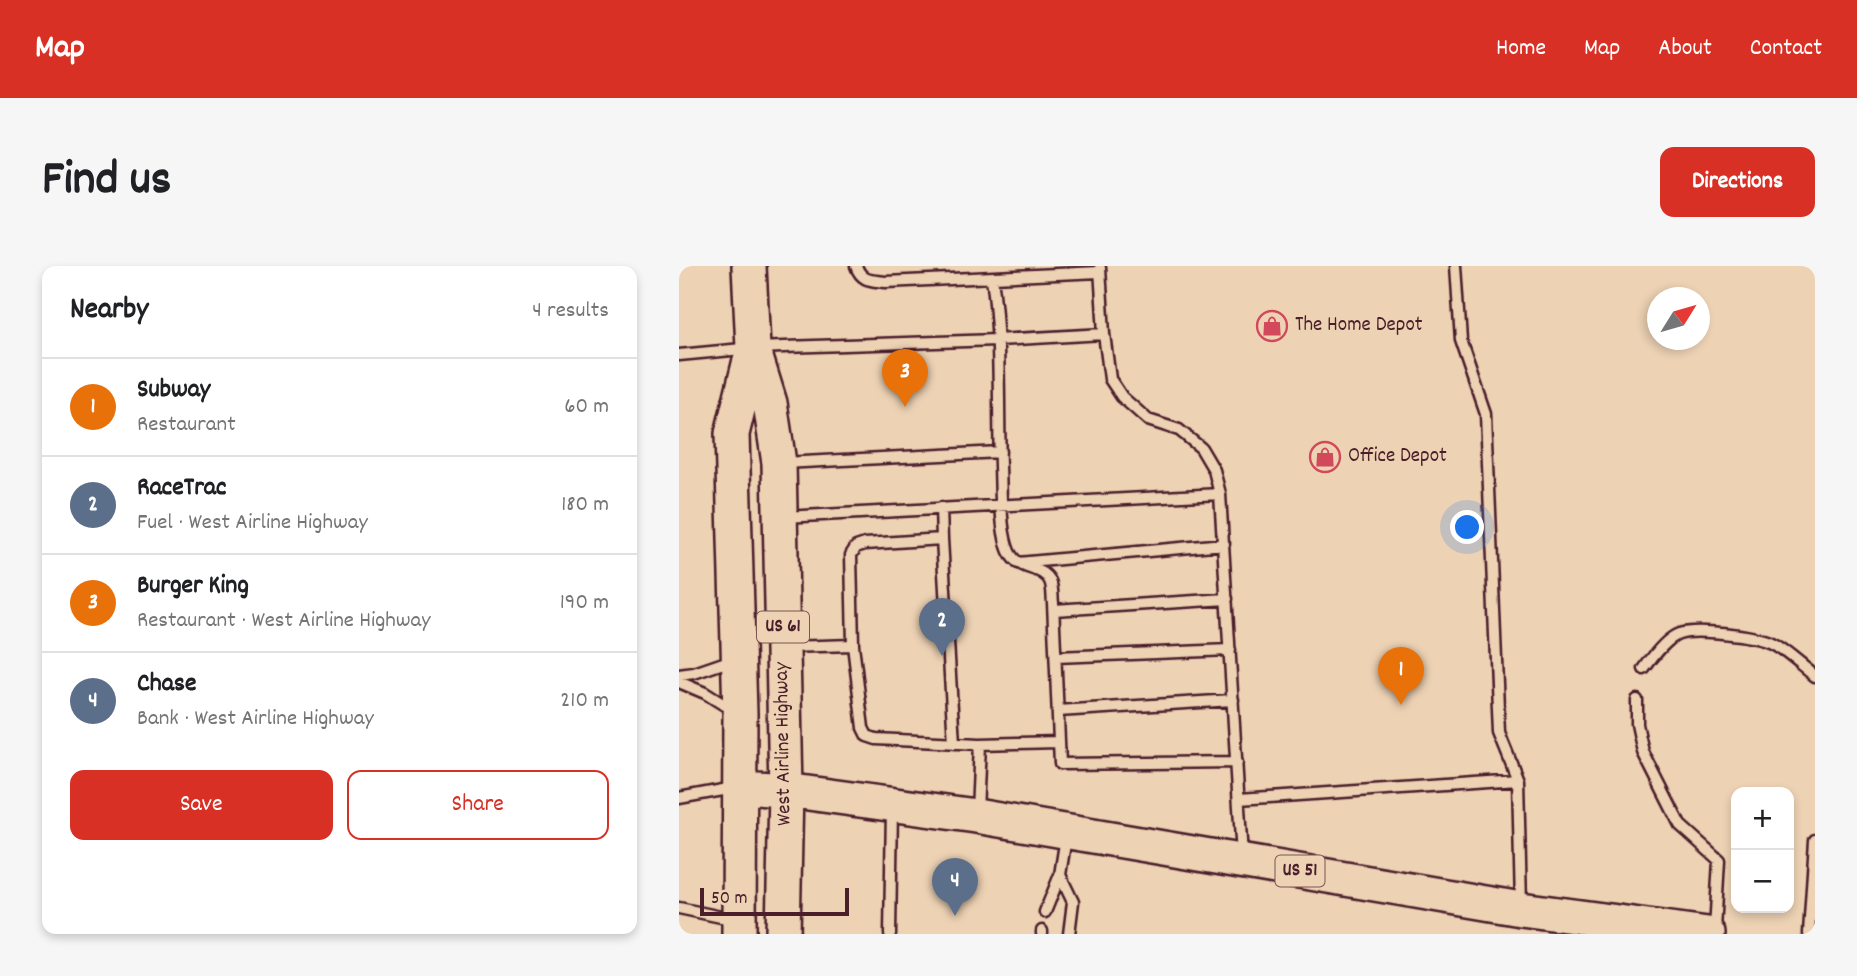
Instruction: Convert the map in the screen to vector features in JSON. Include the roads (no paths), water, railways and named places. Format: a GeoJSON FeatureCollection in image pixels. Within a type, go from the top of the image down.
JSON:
{"type":"FeatureCollection","features":[{"type":"Feature","properties":{"kind":"highway","name":"West Airline Highway"},"geometry":{"type":"LineString","coordinates":[[749,266],[753,348],[770,403],[779,463],[786,790],[783,934]]}},
{"type":"Feature","properties":{"kind":"highway","name":"West Airline Highway"},"geometry":{"type":"LineString","coordinates":[[739,927],[740,715],[732,434],[753,348]]}},
{"type":"Feature","properties":{"kind":"highway","name":"US 51"},"geometry":{"type":"LineString","coordinates":[[741,787],[786,790],[976,816],[1521,909],[1611,928],[1708,934]]}},
{"type":"Feature","properties":{"kind":"lane"},"geometry":{"type":"LineString","coordinates":[[856,266],[865,279],[886,282],[992,278],[1100,269],[1109,379],[1122,397],[1148,420],[1179,430],[1201,448],[1214,470],[1220,495],[1224,544],[1243,861]]}},
{"type":"Feature","properties":{"kind":"lane"},"geometry":{"type":"LineString","coordinates":[[1456,266],[1461,341],[1486,414],[1499,733],[1518,780],[1521,909]]}},
{"type":"Feature","properties":{"kind":"lane"},"geometry":{"type":"LineString","coordinates":[[992,278],[997,340],[1002,505],[1007,548],[1016,563],[1041,572],[1050,581],[1060,764],[1237,762]]}},
{"type":"Feature","properties":{"kind":"lane"},"geometry":{"type":"LineString","coordinates":[[679,355],[753,348],[1104,334]]}},
{"type":"Feature","properties":{"kind":"lane"},"geometry":{"type":"LineString","coordinates":[[779,463],[1000,452]]}},
{"type":"Feature","properties":{"kind":"lane"},"geometry":{"type":"LineString","coordinates":[[780,517],[1220,495]]}},
{"type":"Feature","properties":{"kind":"lane"},"geometry":{"type":"LineString","coordinates":[[941,508],[954,743]]}},
{"type":"Feature","properties":{"kind":"lane"},"geometry":{"type":"LineString","coordinates":[[942,539],[865,544],[856,547],[851,555],[853,645],[863,728],[867,736],[876,739],[980,744],[1059,742]]}},
{"type":"Feature","properties":{"kind":"lane"},"geometry":{"type":"LineString","coordinates":[[1016,563],[1224,544]]}},
{"type":"Feature","properties":{"kind":"lane"},"geometry":{"type":"LineString","coordinates":[[1053,610],[1227,598]]}},
{"type":"Feature","properties":{"kind":"lane"},"geometry":{"type":"LineString","coordinates":[[1644,669],[1657,652],[1678,634],[1725,633],[1772,643],[1815,676]]}},
{"type":"Feature","properties":{"kind":"lane"},"geometry":{"type":"LineString","coordinates":[[783,648],[853,645]]}},
{"type":"Feature","properties":{"kind":"lane"},"geometry":{"type":"LineString","coordinates":[[1056,657],[1230,650]]}},
{"type":"Feature","properties":{"kind":"lane"},"geometry":{"type":"LineString","coordinates":[[679,675],[694,673],[739,657]]}},
{"type":"Feature","properties":{"kind":"lane"},"geometry":{"type":"LineString","coordinates":[[679,682],[705,693],[740,715]]}},
{"type":"Feature","properties":{"kind":"lane"},"geometry":{"type":"LineString","coordinates":[[1058,711],[1233,700]]}},
{"type":"Feature","properties":{"kind":"lane"},"geometry":{"type":"LineString","coordinates":[[1637,700],[1637,724],[1643,752],[1680,825],[1719,860],[1714,934]]}},
{"type":"Feature","properties":{"kind":"lane"},"geometry":{"type":"LineString","coordinates":[[976,816],[980,744]]}},
{"type":"Feature","properties":{"kind":"lane"},"geometry":{"type":"LineString","coordinates":[[1239,800],[1518,780]]}},
{"type":"Feature","properties":{"kind":"lane"},"geometry":{"type":"LineString","coordinates":[[679,798],[741,787]]}},
{"type":"Feature","properties":{"kind":"lane"},"geometry":{"type":"LineString","coordinates":[[890,934],[892,804]]}},
{"type":"Feature","properties":{"kind":"lane"},"geometry":{"type":"LineString","coordinates":[[1045,912],[1060,876],[1066,832]]}},
{"type":"Feature","properties":{"kind":"lane"},"geometry":{"type":"LineString","coordinates":[[1809,934],[1815,839]]}},
{"type":"Feature","properties":{"kind":"lane"},"geometry":{"type":"LineString","coordinates":[[1060,876],[1073,902],[1069,934]]}},
{"type":"Feature","properties":{"kind":"lane"},"geometry":{"type":"LineString","coordinates":[[679,908],[739,927]]}},
{"type":"Feature","properties":{"kind":"place","name":"The Home Depot"},"geometry":{"type":"Point","coordinates":[1272,326]}},
{"type":"Feature","properties":{"kind":"place","name":"Burger King"},"geometry":{"type":"Point","coordinates":[905,407]}},
{"type":"Feature","properties":{"kind":"place","name":"Office Depot"},"geometry":{"type":"Point","coordinates":[1325,457]}},
{"type":"Feature","properties":{"kind":"place","name":"RaceTrac"},"geometry":{"type":"Point","coordinates":[942,656]}},
{"type":"Feature","properties":{"kind":"place","name":"Subway"},"geometry":{"type":"Point","coordinates":[1401,705]}},
{"type":"Feature","properties":{"kind":"place","name":"Chase"},"geometry":{"type":"Point","coordinates":[955,916]}}]}
